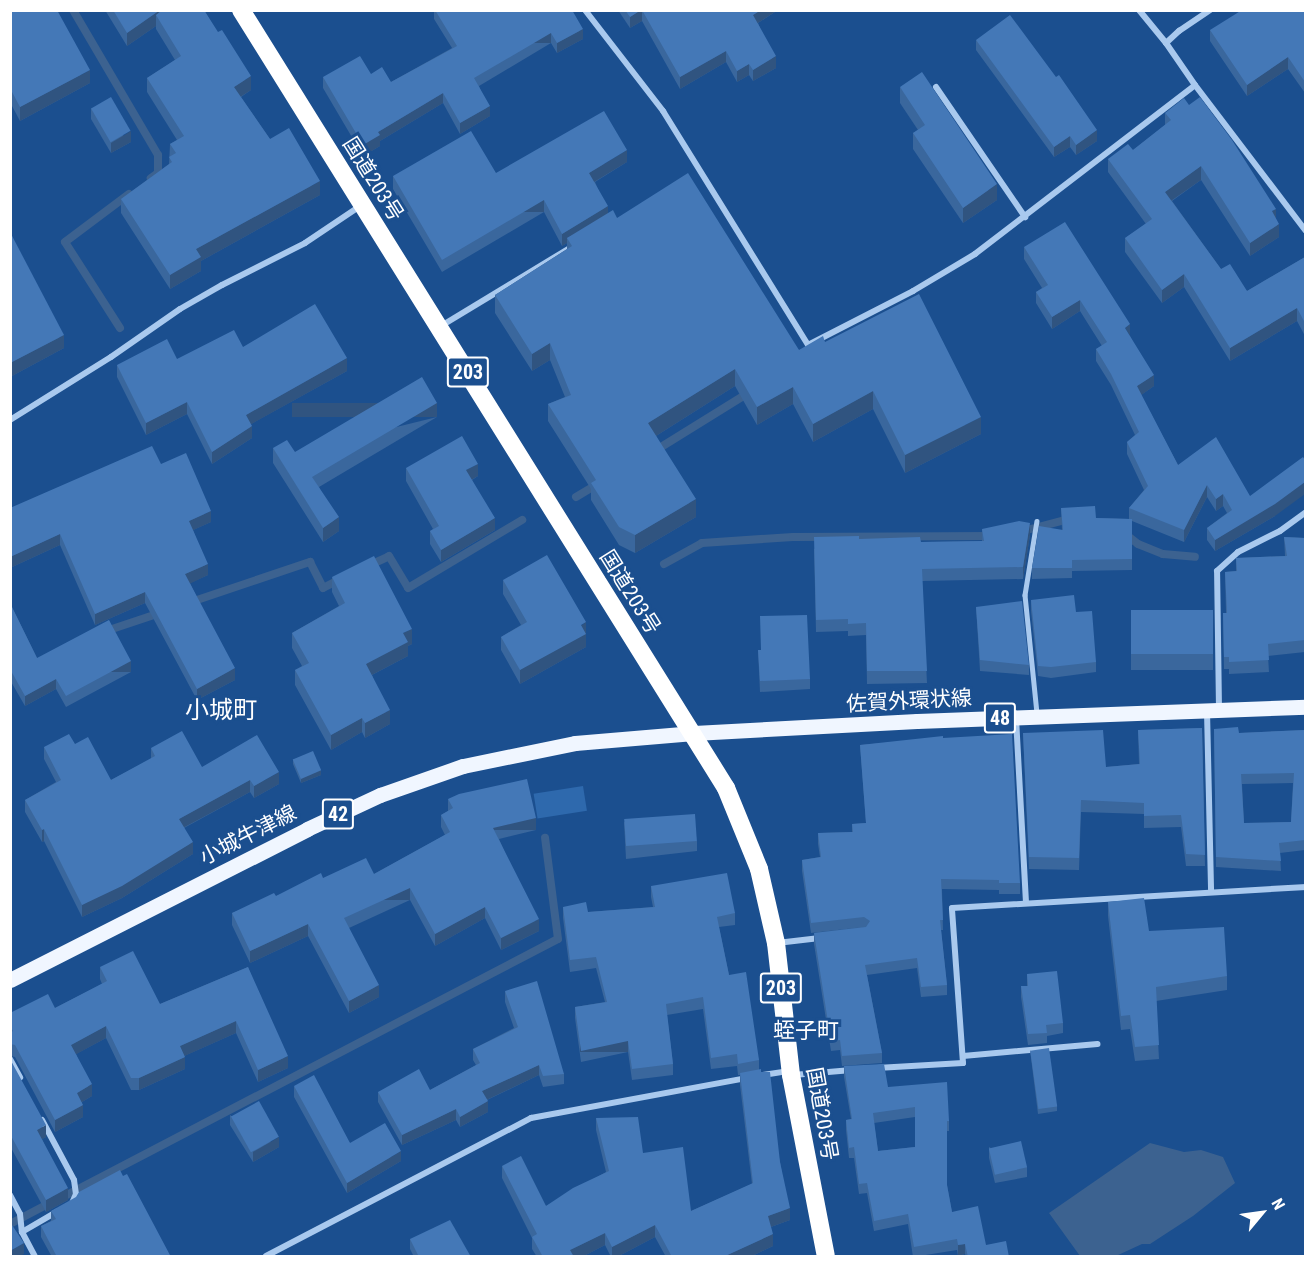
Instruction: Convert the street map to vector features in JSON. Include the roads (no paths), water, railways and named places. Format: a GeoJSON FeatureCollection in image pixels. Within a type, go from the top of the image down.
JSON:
{"type":"FeatureCollection","features":[{"type":"Feature","properties":{"kind":"highway","name":"国道203号"},"geometry":{"type":"LineString","coordinates":[[241,10],[637,646],[694,733],[726,788],[745,829],[759,868],[776,943],[791,1072],[826,1257]]}},
{"type":"Feature","properties":{"kind":"main road","name":"佐賀外環状線"},"geometry":{"type":"LineString","coordinates":[[694,733],[1016,717],[1305,707]]}},
{"type":"Feature","properties":{"kind":"main road","name":"小城牛津線"},"geometry":{"type":"LineString","coordinates":[[10,980],[307,829],[380,795],[462,766],[575,743],[694,733]]}},
{"type":"Feature","properties":{"kind":"street"},"geometry":{"type":"LineString","coordinates":[[585,10],[663,111],[808,345],[913,291],[975,254],[1195,85]]}},
{"type":"Feature","properties":{"kind":"street"},"geometry":{"type":"LineString","coordinates":[[1139,10],[1167,43],[1195,85],[1303,221],[1305,231]]}},
{"type":"Feature","properties":{"kind":"street"},"geometry":{"type":"LineString","coordinates":[[1167,43],[1179,31],[1210,10]]}},
{"type":"Feature","properties":{"kind":"street"},"geometry":{"type":"LineString","coordinates":[[936,87],[1025,217]]}},
{"type":"Feature","properties":{"kind":"street"},"geometry":{"type":"LineString","coordinates":[[689,175],[699,168]]}},
{"type":"Feature","properties":{"kind":"street"},"geometry":{"type":"LineString","coordinates":[[10,420],[111,357],[180,309],[304,243],[363,204]]}},
{"type":"Feature","properties":{"kind":"street"},"geometry":{"type":"LineString","coordinates":[[440,327],[578,243]]}},
{"type":"Feature","properties":{"kind":"street"},"geometry":{"type":"LineString","coordinates":[[1211,892],[1217,571],[1238,552],[1280,531],[1305,512]]}},
{"type":"Feature","properties":{"kind":"street"},"geometry":{"type":"LineString","coordinates":[[1016,717],[1026,903]]}},
{"type":"Feature","properties":{"kind":"street"},"geometry":{"type":"LineString","coordinates":[[868,1069],[963,1063],[952,908],[1305,887]]}},
{"type":"Feature","properties":{"kind":"street"},"geometry":{"type":"LineString","coordinates":[[776,943],[832,936]]}},
{"type":"Feature","properties":{"kind":"street"},"geometry":{"type":"LineString","coordinates":[[963,1056],[1097,1044]]}},
{"type":"Feature","properties":{"kind":"street"},"geometry":{"type":"LineString","coordinates":[[10,1059],[26,1089]]}},
{"type":"Feature","properties":{"kind":"street"},"geometry":{"type":"LineString","coordinates":[[266,1257],[531,1118],[791,1072],[856,1069]]}},
{"type":"Feature","properties":{"kind":"street"},"geometry":{"type":"LineString","coordinates":[[22,1232],[73,1203],[76,1194],[74,1180],[37,1110]]}},
{"type":"Feature","properties":{"kind":"street"},"geometry":{"type":"LineString","coordinates":[[10,1195],[20,1214],[22,1232],[35,1257]]}},
{"type":"Feature","properties":{"kind":"lane"},"geometry":{"type":"LineString","coordinates":[[1037,521],[1025,595],[1038,717]]}},
{"type":"Feature","properties":{"kind":"waterway"},"geometry":{"type":"LineString","coordinates":[[73,10],[158,155],[158,173],[151,178]]}},
{"type":"Feature","properties":{"kind":"waterway"},"geometry":{"type":"LineString","coordinates":[[120,328],[65,242],[129,194]]}},
{"type":"Feature","properties":{"kind":"waterway"},"geometry":{"type":"LineString","coordinates":[[653,452],[748,393]]}},
{"type":"Feature","properties":{"kind":"waterway"},"geometry":{"type":"LineString","coordinates":[[576,497],[599,483]]}},
{"type":"Feature","properties":{"kind":"waterway"},"geometry":{"type":"LineString","coordinates":[[1023,531],[1069,519]]}},
{"type":"Feature","properties":{"kind":"waterway"},"geometry":{"type":"LineString","coordinates":[[368,566],[389,556],[408,588],[522,520]]}},
{"type":"Feature","properties":{"kind":"waterway"},"geometry":{"type":"LineString","coordinates":[[1124,533],[1138,544],[1163,554],[1195,557]]}},
{"type":"Feature","properties":{"kind":"waterway"},"geometry":{"type":"LineString","coordinates":[[664,564],[702,543],[793,537],[990,536]]}},
{"type":"Feature","properties":{"kind":"waterway"},"geometry":{"type":"LineString","coordinates":[[191,602],[310,562],[323,588],[341,579]]}},
{"type":"Feature","properties":{"kind":"waterway"},"geometry":{"type":"LineString","coordinates":[[103,632],[160,613]]}},
{"type":"Feature","properties":{"kind":"waterway"},"geometry":{"type":"LineString","coordinates":[[61,1198],[558,939],[545,838]]}},
{"type":"Feature","properties":{"kind":"waterway"},"geometry":{"type":"LineString","coordinates":[[10,1224],[50,1203]]}},
{"type":"Feature","properties":{"kind":"district","name":"小城町"},"geometry":{"type":"Point","coordinates":[221,711]}},
{"type":"Feature","properties":{"kind":"district","name":"蛭子町"},"geometry":{"type":"Point","coordinates":[806,1031]}}]}
